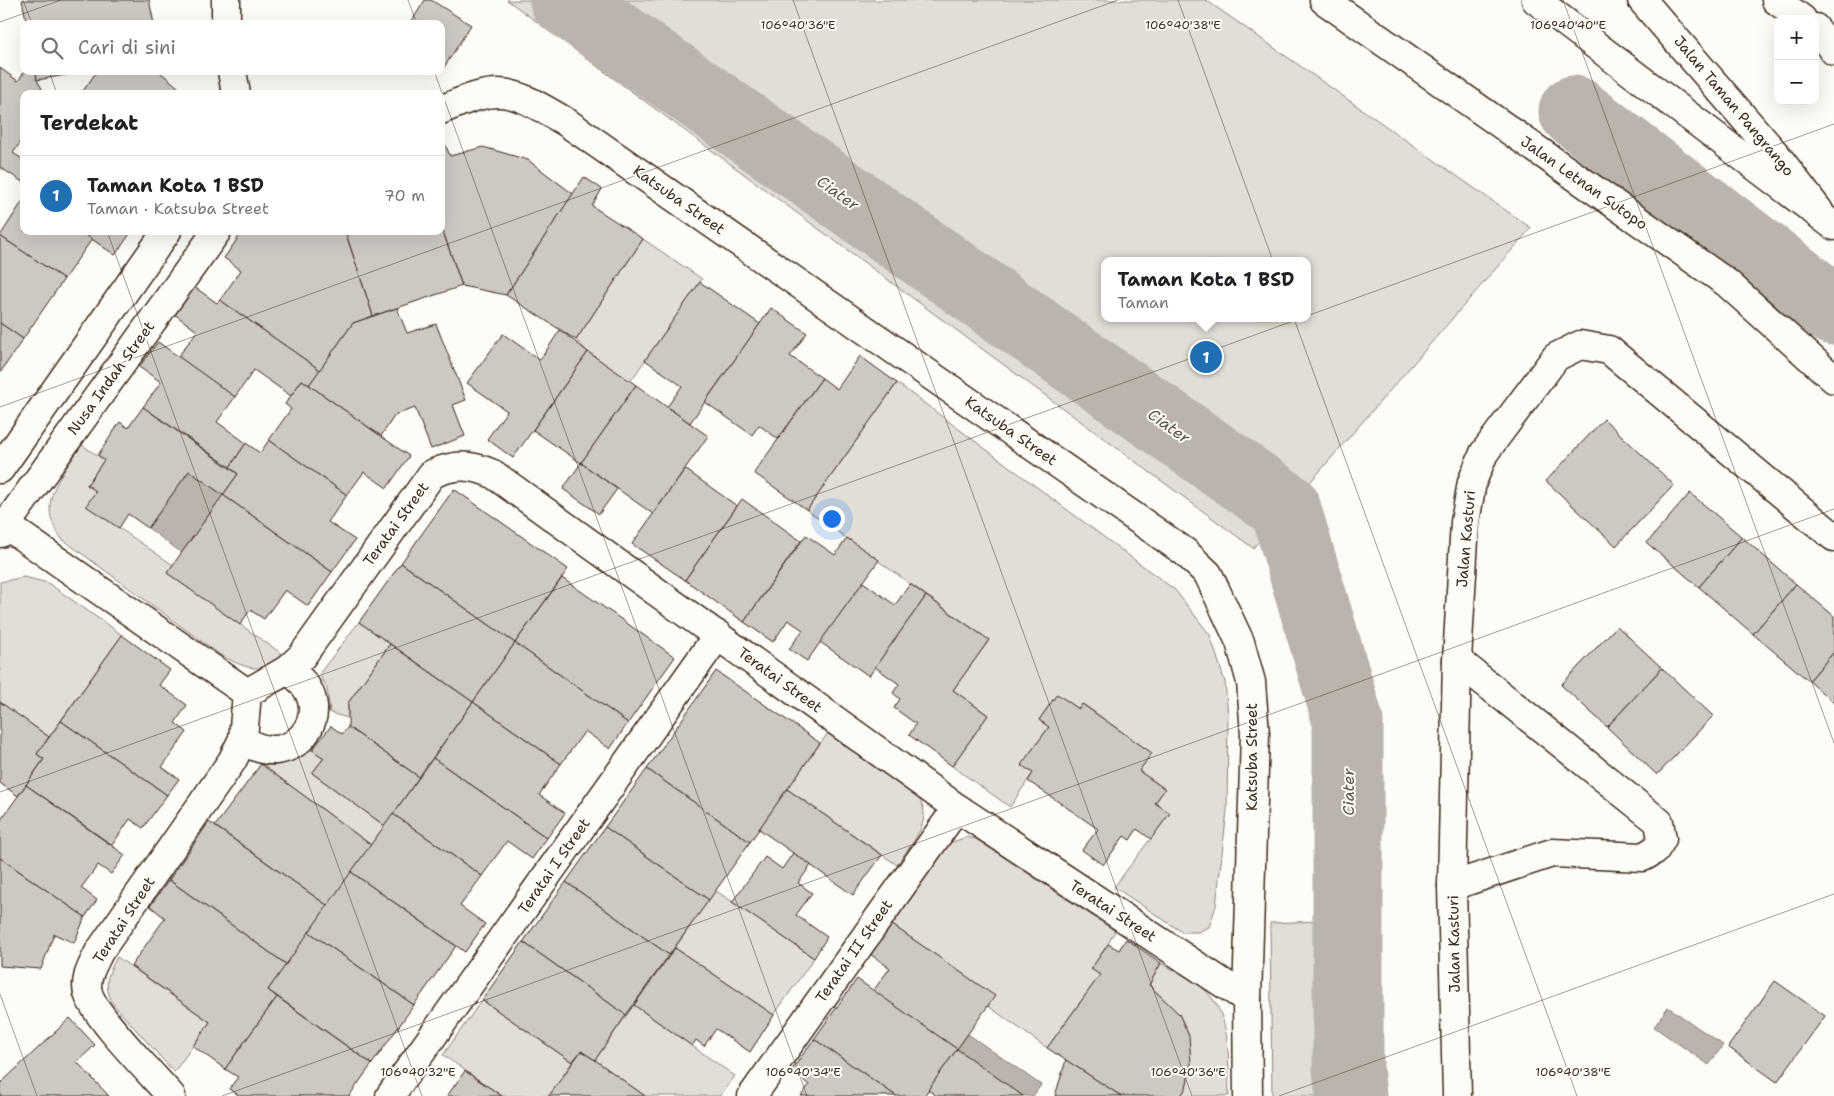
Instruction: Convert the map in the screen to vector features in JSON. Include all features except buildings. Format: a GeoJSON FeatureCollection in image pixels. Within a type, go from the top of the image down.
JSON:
{"type":"FeatureCollection","features":[{"type":"Feature","properties":{"kind":"street"},"geometry":{"type":"LineString","coordinates":[[226,0],[226,20]]}},
{"type":"Feature","properties":{"kind":"street","name":"Jalan Letnan Sutopo"},"geometry":{"type":"LineString","coordinates":[[1324,0],[1727,282],[1834,380]]}},
{"type":"Feature","properties":{"kind":"street"},"geometry":{"type":"LineString","coordinates":[[1536,0],[1828,220]]}},
{"type":"Feature","properties":{"kind":"street","name":"Jalan Taman Pangrango"},"geometry":{"type":"LineString","coordinates":[[1642,0],[1782,162],[1828,220]]}},
{"type":"Feature","properties":{"kind":"street"},"geometry":{"type":"LineString","coordinates":[[1776,0],[1797,15]]}},
{"type":"Feature","properties":{"kind":"street"},"geometry":{"type":"LineString","coordinates":[[1819,33],[1834,51]]}},
{"type":"Feature","properties":{"kind":"street"},"geometry":{"type":"LineString","coordinates":[[233,75],[235,90]]}},
{"type":"Feature","properties":{"kind":"street","name":"Katsuba Street"},"geometry":{"type":"LineString","coordinates":[[445,108],[470,97],[489,92],[508,92],[532,102],[566,122],[1185,552],[1208,574],[1240,642],[1251,682],[1255,734],[1247,999]]}},
{"type":"Feature","properties":{"kind":"street"},"geometry":{"type":"LineString","coordinates":[[0,469],[164,235]]}},
{"type":"Feature","properties":{"kind":"street","name":"Nusa Indah Street"},"geometry":{"type":"LineString","coordinates":[[2,526],[214,235]]}},
{"type":"Feature","properties":{"kind":"street","name":"Jalan Kasturi"},"geometry":{"type":"LineString","coordinates":[[1457,1096],[1452,886],[1457,660],[1465,522],[1472,482],[1484,453],[1556,357],[1580,345],[1609,350],[1834,536]]}},
{"type":"Feature","properties":{"kind":"street","name":"Teratai Street"},"geometry":{"type":"LineString","coordinates":[[171,1096],[105,1021],[88,992],[88,978],[99,952],[232,761],[243,739],[247,693],[287,670],[302,656],[432,474],[447,467],[461,465],[476,466],[493,474],[957,808],[1247,999]]}},
{"type":"Feature","properties":{"kind":"street"},"geometry":{"type":"LineString","coordinates":[[2,526],[247,693]]}},
{"type":"Feature","properties":{"kind":"street","name":"Teratai I Street"},"geometry":{"type":"LineString","coordinates":[[390,1096],[718,635]]}},
{"type":"Feature","properties":{"kind":"street"},"geometry":{"type":"LineString","coordinates":[[1452,886],[1552,853],[1643,857],[1655,850],[1662,839],[1659,822],[1457,660]]}},
{"type":"Feature","properties":{"kind":"street"},"geometry":{"type":"LineString","coordinates":[[243,739],[249,744],[267,751],[282,749],[295,743],[305,733],[312,721],[313,708],[311,697],[307,686],[301,678],[287,670]]}},
{"type":"Feature","properties":{"kind":"street","name":"Teratai II Street"},"geometry":{"type":"LineString","coordinates":[[752,1096],[957,808]]}},
{"type":"Feature","properties":{"kind":"street"},"geometry":{"type":"LineString","coordinates":[[1247,999],[1248,1096]]}},
{"type":"Feature","properties":{"kind":"shaded area"},"geometry":{"type":"Polygon","coordinates":[[[507,0],[1206,0],[1531,228],[1253,548],[507,0]]]}},
{"type":"Feature","properties":{"kind":"shaded area"},"geometry":{"type":"Polygon","coordinates":[[[643,239],[702,279],[630,382],[588,352],[576,340],[643,239]]]}},
{"type":"Feature","properties":{"kind":"shaded area"},"geometry":{"type":"Polygon","coordinates":[[[897,383],[1175,590],[1210,635],[1225,682],[1228,715],[1227,810],[1216,906],[1209,927],[1198,932],[1182,932],[1114,887],[1170,813],[1155,803],[1165,789],[1139,771],[1151,753],[1083,704],[1079,709],[1057,695],[1039,720],[1049,727],[1022,765],[1033,773],[1010,807],[952,766],[988,715],[953,690],[989,640],[807,510],[897,383]]]}},
{"type":"Feature","properties":{"kind":"shaded area"},"geometry":{"type":"Polygon","coordinates":[[[82,445],[104,460],[87,485],[96,491],[87,506],[173,565],[167,573],[285,656],[276,662],[260,668],[244,666],[228,659],[62,539],[54,526],[50,514],[50,502],[59,479],[82,445]]]}},
{"type":"Feature","properties":{"kind":"shaded area"},"geometry":{"type":"Polygon","coordinates":[[[189,471],[223,495],[182,553],[148,528],[189,471]]]}},
{"type":"Feature","properties":{"kind":"shaded area"},"geometry":{"type":"Polygon","coordinates":[[[24,577],[48,583],[122,635],[49,737],[0,702],[0,582],[24,577]]]}},
{"type":"Feature","properties":{"kind":"shaded area"},"geometry":{"type":"Polygon","coordinates":[[[359,622],[390,644],[348,703],[348,718],[330,713],[327,688],[319,674],[359,622]]]}},
{"type":"Feature","properties":{"kind":"shaded area"},"geometry":{"type":"Polygon","coordinates":[[[828,733],[919,799],[923,807],[922,825],[919,833],[897,865],[787,789],[828,733]]]}},
{"type":"Feature","properties":{"kind":"shaded area"},"geometry":{"type":"Polygon","coordinates":[[[310,748],[324,758],[312,773],[385,826],[371,845],[261,764],[286,761],[310,748]]]}},
{"type":"Feature","properties":{"kind":"shaded area"},"geometry":{"type":"Polygon","coordinates":[[[967,837],[976,839],[1115,931],[1108,944],[1100,975],[1047,1048],[988,1006],[994,996],[891,924],[949,843],[967,837]]]}},
{"type":"Feature","properties":{"kind":"shaded area"},"geometry":{"type":"Polygon","coordinates":[[[715,890],[814,958],[774,1015],[675,948],[715,890]]]}},
{"type":"Feature","properties":{"kind":"shaded area"},"geometry":{"type":"Polygon","coordinates":[[[1317,921],[1329,1096],[1272,1096],[1270,923],[1317,921]]]}},
{"type":"Feature","properties":{"kind":"shaded area"},"geometry":{"type":"Polygon","coordinates":[[[117,957],[210,1022],[174,1072],[113,1004],[107,985],[111,969],[117,957]]]}},
{"type":"Feature","properties":{"kind":"shaded area"},"geometry":{"type":"Polygon","coordinates":[[[1161,963],[1202,987],[1212,998],[1218,1009],[1223,1020],[1228,1045],[1229,1096],[1181,1096],[1189,1036],[1179,1014],[1149,985],[1161,963]]]}},
{"type":"Feature","properties":{"kind":"shaded area"},"geometry":{"type":"Polygon","coordinates":[[[482,1000],[572,1062],[549,1096],[502,1096],[443,1055],[482,1000]]]}},
{"type":"Feature","properties":{"kind":"shaded area"},"geometry":{"type":"Polygon","coordinates":[[[634,1005],[735,1076],[720,1096],[645,1096],[595,1060],[634,1005]]]}},
{"type":"Feature","properties":{"kind":"shaded area"},"geometry":{"type":"Polygon","coordinates":[[[1668,1007],[1723,1045],[1709,1065],[1654,1027],[1668,1007]]]}},
{"type":"Feature","properties":{"kind":"shaded area"},"geometry":{"type":"Polygon","coordinates":[[[968,1034],[1041,1085],[1033,1096],[1023,1096],[957,1049],[968,1034]]]}},
{"type":"Feature","properties":{"kind":"waterway","name":"Ciater"},"geometry":{"type":"LineString","coordinates":[[565,0],[1285,507],[1348,721],[1348,1068],[1351,1096]]}},
{"type":"Feature","properties":{"kind":"waterway"},"geometry":{"type":"LineString","coordinates":[[1574,111],[1834,310]]}},
{"type":"Feature","properties":{"kind":"place","name":"Taman Kota 1 BSD"},"geometry":{"type":"Point","coordinates":[1206,357]}}]}
